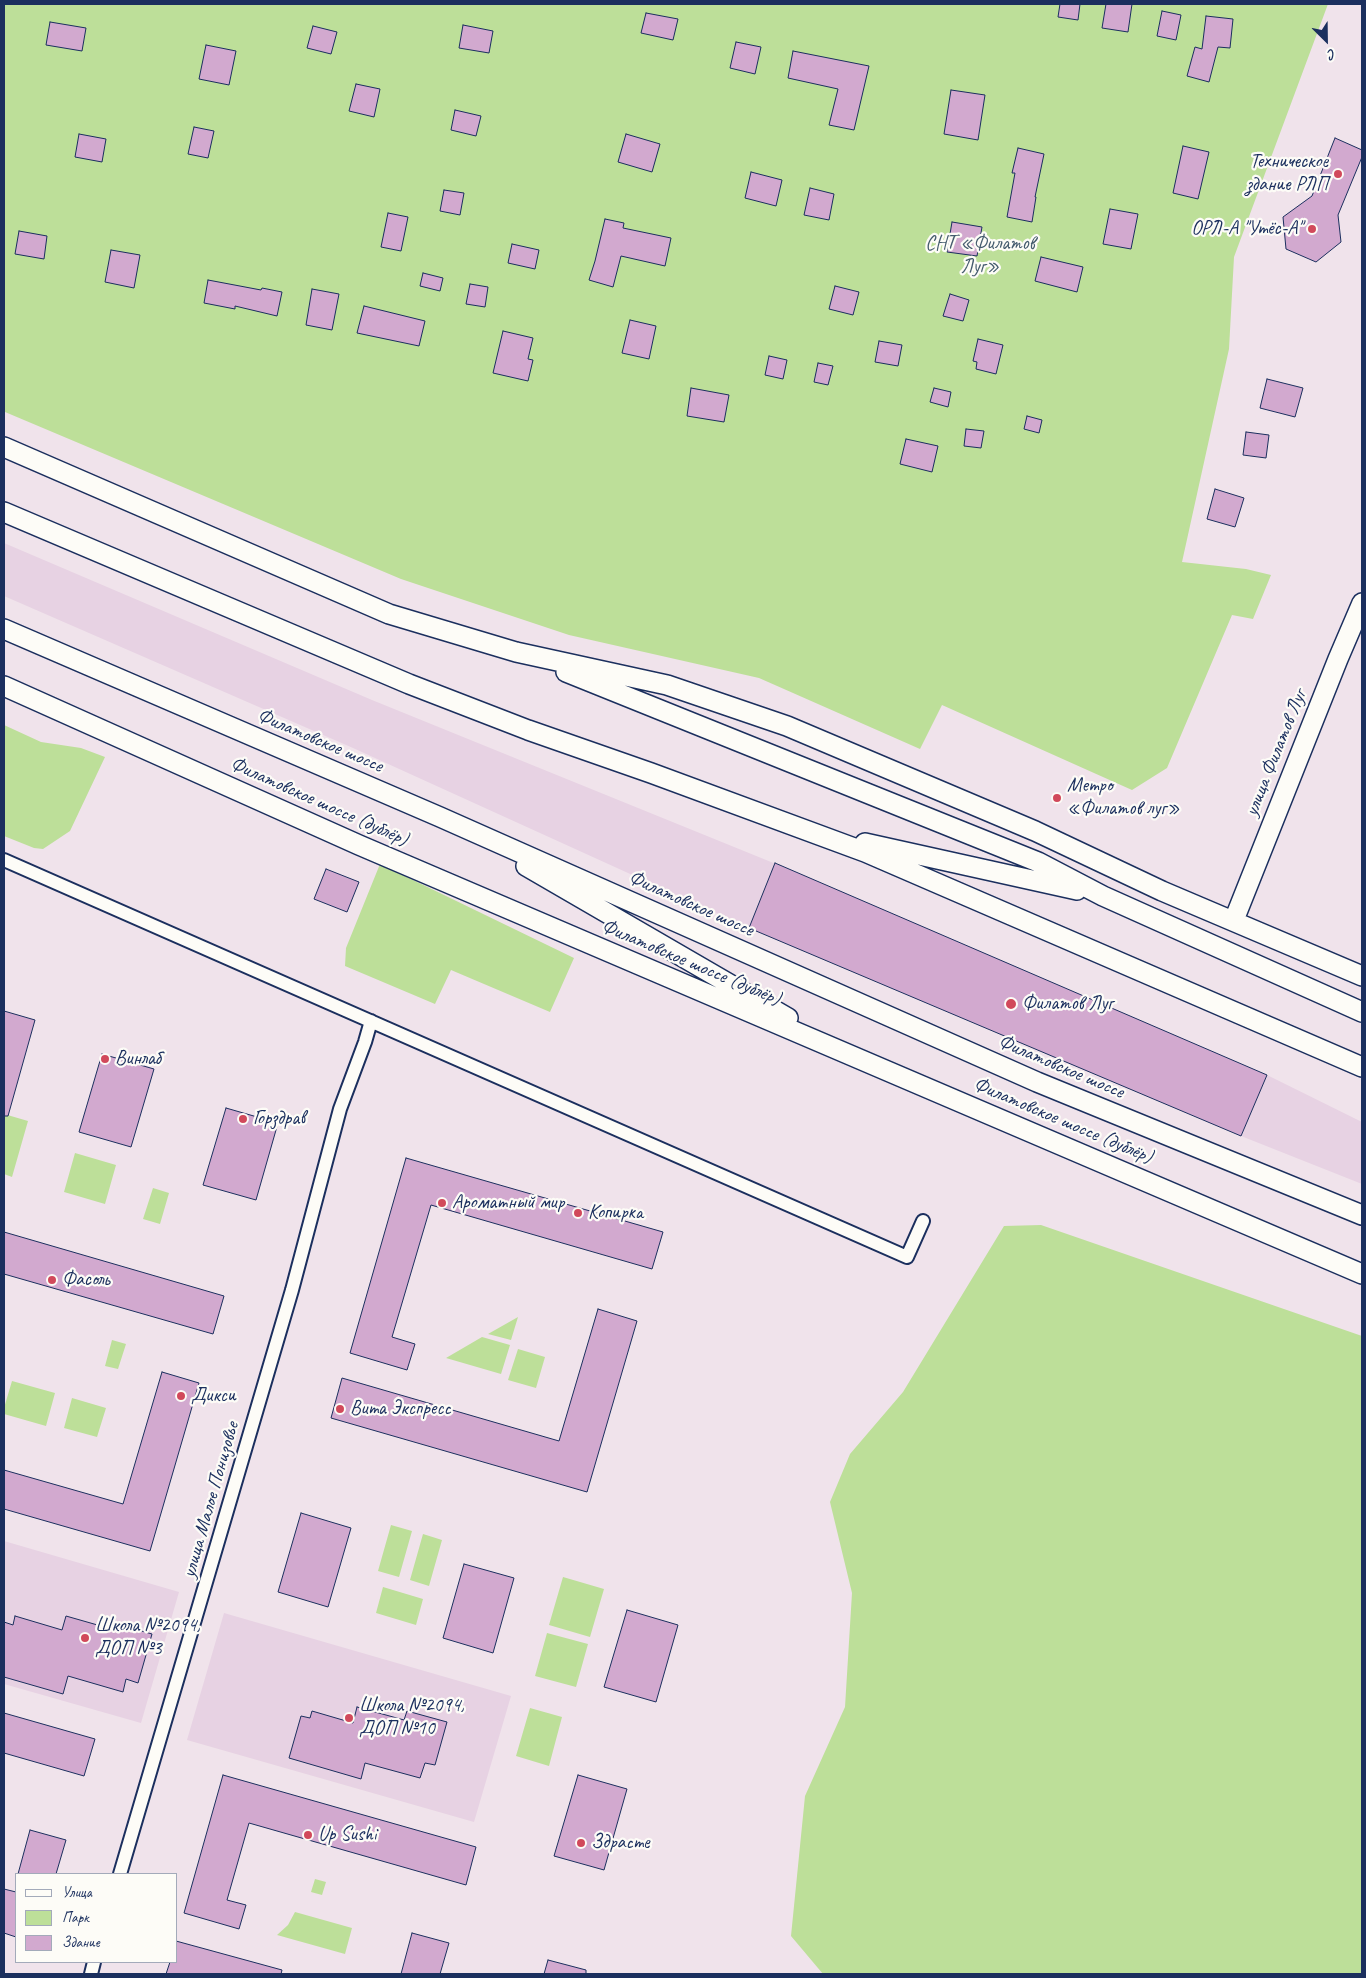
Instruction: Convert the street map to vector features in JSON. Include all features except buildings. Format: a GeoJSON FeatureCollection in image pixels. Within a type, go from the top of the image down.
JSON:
{"type":"FeatureCollection","features":[{"type":"Feature","properties":{"kind":"street"},"geometry":{"type":"LineString","coordinates":[[4,447],[389,614],[516,652],[667,685],[787,726],[1018,824],[1162,891],[1362,976]]}},
{"type":"Feature","properties":{"kind":"street"},"geometry":{"type":"LineString","coordinates":[[4,512],[418,687],[528,730],[874,856],[1362,1067]]}},
{"type":"Feature","properties":{"kind":"street","name":"улица Филатов Луг"},"geometry":{"type":"LineString","coordinates":[[1234,920],[1334,667],[1362,603]]}},
{"type":"Feature","properties":{"kind":"street","name":"Филатовское шоссе"},"geometry":{"type":"LineString","coordinates":[[4,629],[440,817],[1036,1082],[1362,1215]]}},
{"type":"Feature","properties":{"kind":"street"},"geometry":{"type":"LineString","coordinates":[[516,652],[1038,862],[1103,896],[1362,1012]]}},
{"type":"Feature","properties":{"kind":"street","name":"Филатовское шоссе (дублёр)"},"geometry":{"type":"LineString","coordinates":[[4,686],[368,848],[1362,1274]]}},
{"type":"Feature","properties":{"kind":"street"},"geometry":{"type":"LineString","coordinates":[[440,817],[863,1061]]}},
{"type":"Feature","properties":{"kind":"street"},"geometry":{"type":"LineString","coordinates":[[807,831],[1103,896]]}},
{"type":"Feature","properties":{"kind":"street"},"geometry":{"type":"LineString","coordinates":[[4,860],[908,1257],[923,1221]]}},
{"type":"Feature","properties":{"kind":"street","name":"улица Малое Понизовье"},"geometry":{"type":"LineString","coordinates":[[120,1873],[292,1290],[340,1109],[371,1021]]}},
{"type":"Feature","properties":{"kind":"shaded area"},"geometry":{"type":"Polygon","coordinates":[[[4,543],[372,700],[776,864],[749,928],[353,748],[4,596],[4,543]]]}},
{"type":"Feature","properties":{"kind":"shaded area"},"geometry":{"type":"Polygon","coordinates":[[[1267,1075],[1362,1122],[1362,1184],[1241,1136],[1267,1075]]]}},
{"type":"Feature","properties":{"kind":"shaded area","name":"Школа №2094, ДОП №3"},"geometry":{"type":"Polygon","coordinates":[[[4,1541],[179,1592],[141,1723],[4,1684],[4,1541]]]}},
{"type":"Feature","properties":{"kind":"shaded area","name":"Школа №2094, ДОП №10"},"geometry":{"type":"Polygon","coordinates":[[[224,1613],[511,1696],[474,1822],[187,1740],[224,1613]]]}},
{"type":"Feature","properties":{"kind":"green space","name":"СНТ «Филатов Луг»"},"geometry":{"type":"Polygon","coordinates":[[[4,4],[1328,4],[1234,257],[1229,349],[1182,562],[1246,569],[1271,575],[1253,619],[1232,615],[1167,768],[1132,790],[942,705],[920,749],[759,678],[569,635],[401,579],[5,412],[4,4]]]}},
{"type":"Feature","properties":{"kind":"green space"},"geometry":{"type":"Polygon","coordinates":[[[4,725],[41,742],[81,748],[105,757],[70,831],[43,849],[34,848],[4,836],[4,725]]]}},
{"type":"Feature","properties":{"kind":"green space"},"geometry":{"type":"Polygon","coordinates":[[[380,864],[574,958],[550,1012],[451,970],[435,1004],[345,966],[346,948],[380,864]]]}},
{"type":"Feature","properties":{"kind":"green space"},"geometry":{"type":"Polygon","coordinates":[[[4,1114],[28,1121],[12,1177],[4,1174],[4,1114]]]}},
{"type":"Feature","properties":{"kind":"green space"},"geometry":{"type":"Polygon","coordinates":[[[75,1153],[116,1165],[105,1204],[64,1192],[75,1153]]]}},
{"type":"Feature","properties":{"kind":"green space"},"geometry":{"type":"Polygon","coordinates":[[[153,1188],[169,1193],[160,1224],[143,1219],[153,1188]]]}},
{"type":"Feature","properties":{"kind":"green space"},"geometry":{"type":"Polygon","coordinates":[[[1041,1225],[1362,1336],[1362,1974],[823,1974],[791,1936],[805,1796],[845,1707],[852,1593],[830,1502],[850,1454],[903,1392],[1004,1226],[1041,1225]]]}},
{"type":"Feature","properties":{"kind":"green space"},"geometry":{"type":"Polygon","coordinates":[[[518,1317],[511,1340],[488,1334],[518,1317]]]}},
{"type":"Feature","properties":{"kind":"green space"},"geometry":{"type":"Polygon","coordinates":[[[482,1337],[510,1345],[501,1374],[446,1358],[482,1337]]]}},
{"type":"Feature","properties":{"kind":"green space"},"geometry":{"type":"Polygon","coordinates":[[[112,1340],[126,1344],[118,1369],[105,1366],[112,1340]]]}},
{"type":"Feature","properties":{"kind":"green space"},"geometry":{"type":"Polygon","coordinates":[[[518,1349],[545,1357],[536,1388],[508,1380],[518,1349]]]}},
{"type":"Feature","properties":{"kind":"green space"},"geometry":{"type":"Polygon","coordinates":[[[12,1381],[55,1393],[46,1426],[4,1414],[12,1381]]]}},
{"type":"Feature","properties":{"kind":"green space"},"geometry":{"type":"Polygon","coordinates":[[[72,1398],[106,1408],[97,1437],[64,1428],[72,1398]]]}},
{"type":"Feature","properties":{"kind":"green space"},"geometry":{"type":"Polygon","coordinates":[[[391,1525],[412,1531],[399,1577],[378,1571],[391,1525]]]}},
{"type":"Feature","properties":{"kind":"green space"},"geometry":{"type":"Polygon","coordinates":[[[423,1534],[442,1540],[429,1586],[410,1580],[423,1534]]]}},
{"type":"Feature","properties":{"kind":"green space"},"geometry":{"type":"Polygon","coordinates":[[[563,1577],[604,1589],[590,1637],[549,1625],[563,1577]]]}},
{"type":"Feature","properties":{"kind":"green space"},"geometry":{"type":"Polygon","coordinates":[[[383,1587],[423,1599],[416,1625],[376,1613],[383,1587]]]}},
{"type":"Feature","properties":{"kind":"green space"},"geometry":{"type":"Polygon","coordinates":[[[547,1633],[588,1644],[576,1687],[535,1676],[547,1633]]]}},
{"type":"Feature","properties":{"kind":"green space"},"geometry":{"type":"Polygon","coordinates":[[[530,1708],[562,1717],[549,1766],[516,1756],[530,1708]]]}},
{"type":"Feature","properties":{"kind":"green space"},"geometry":{"type":"Polygon","coordinates":[[[315,1879],[326,1882],[322,1895],[311,1892],[315,1879]]]}},
{"type":"Feature","properties":{"kind":"green space"},"geometry":{"type":"Polygon","coordinates":[[[295,1912],[352,1928],[345,1954],[277,1935],[288,1925],[295,1912]]]}},
{"type":"Feature","properties":{"kind":"place","name":"Техническое здание РЛП"},"geometry":{"type":"Point","coordinates":[1338,174]}},
{"type":"Feature","properties":{"kind":"place","name":"ОРЛ-А \"Утёс-А\""},"geometry":{"type":"Point","coordinates":[1312,229]}},
{"type":"Feature","properties":{"kind":"place","name":"Метро «Филатов луг»"},"geometry":{"type":"Point","coordinates":[1057,798]}},
{"type":"Feature","properties":{"kind":"place","name":"Филатов Луг"},"geometry":{"type":"Point","coordinates":[1011,1004]}},
{"type":"Feature","properties":{"kind":"place","name":"Винлаб"},"geometry":{"type":"Point","coordinates":[105,1059]}},
{"type":"Feature","properties":{"kind":"place","name":"Горздрав"},"geometry":{"type":"Point","coordinates":[243,1119]}},
{"type":"Feature","properties":{"kind":"place","name":"Ароматный мир"},"geometry":{"type":"Point","coordinates":[442,1203]}},
{"type":"Feature","properties":{"kind":"place","name":"Копирка"},"geometry":{"type":"Point","coordinates":[578,1213]}},
{"type":"Feature","properties":{"kind":"place","name":"Фасоль"},"geometry":{"type":"Point","coordinates":[52,1280]}},
{"type":"Feature","properties":{"kind":"place","name":"Дикси"},"geometry":{"type":"Point","coordinates":[181,1396]}},
{"type":"Feature","properties":{"kind":"place","name":"Вита Экспресс"},"geometry":{"type":"Point","coordinates":[340,1409]}},
{"type":"Feature","properties":{"kind":"place","name":"Школа №2094, ДОП №3"},"geometry":{"type":"Point","coordinates":[85,1638]}},
{"type":"Feature","properties":{"kind":"place","name":"Школа №2094, ДОП №10"},"geometry":{"type":"Point","coordinates":[349,1718]}},
{"type":"Feature","properties":{"kind":"place","name":"Up Sushi"},"geometry":{"type":"Point","coordinates":[308,1835]}},
{"type":"Feature","properties":{"kind":"place","name":"Здрасте"},"geometry":{"type":"Point","coordinates":[581,1843]}}]}
